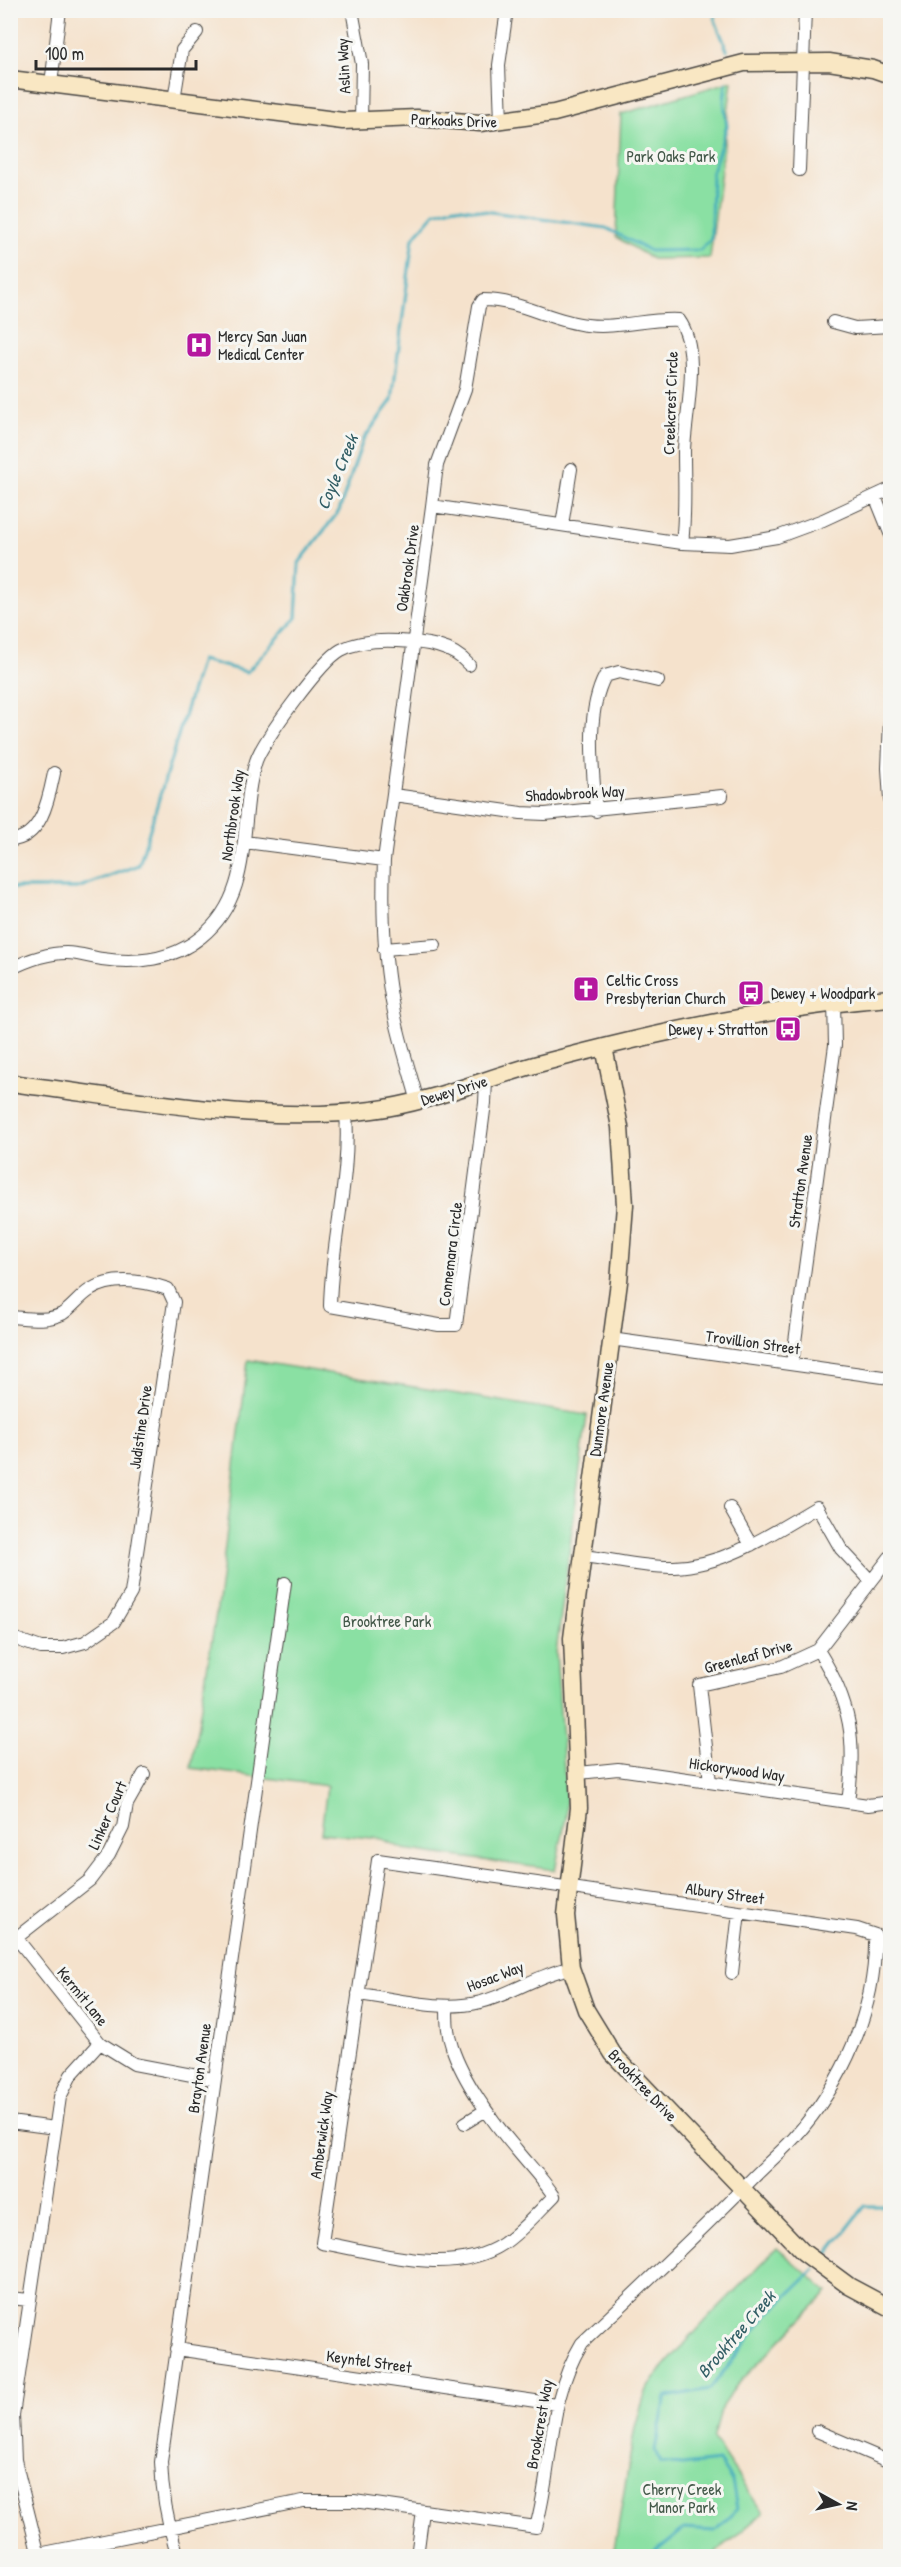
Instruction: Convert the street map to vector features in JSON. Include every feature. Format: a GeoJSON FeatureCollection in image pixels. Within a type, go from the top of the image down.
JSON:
{"type":"FeatureCollection","features":[{"type":"Feature","properties":{"kind":"street"},"geometry":{"type":"LineString","coordinates":[[51,84],[60,10]]}},
{"type":"Feature","properties":{"kind":"street","name":"Aslin Way"},"geometry":{"type":"LineString","coordinates":[[352,10],[362,64],[361,121]]}},
{"type":"Feature","properties":{"kind":"street"},"geometry":{"type":"LineString","coordinates":[[501,122],[499,65],[507,10]]}},
{"type":"Feature","properties":{"kind":"street"},"geometry":{"type":"LineString","coordinates":[[799,170],[805,10]]}},
{"type":"Feature","properties":{"kind":"street"},"geometry":{"type":"LineString","coordinates":[[174,100],[182,50],[197,32]]}},
{"type":"Feature","properties":{"kind":"street","name":"Parkoaks Drive"},"geometry":{"type":"LineString","coordinates":[[10,79],[317,118],[361,121],[417,118],[501,122],[554,113],[725,66],[764,61],[841,64],[873,69],[891,75]]}},
{"type":"Feature","properties":{"kind":"street","name":"Creekcrest Circle"},"geometry":{"type":"LineString","coordinates":[[432,506],[437,465],[465,389],[479,306],[483,300],[515,303],[587,325],[624,325],[679,320],[685,328],[690,378],[684,449],[687,494],[682,543]]}},
{"type":"Feature","properties":{"kind":"street"},"geometry":{"type":"LineString","coordinates":[[833,322],[855,328],[891,326]]}},
{"type":"Feature","properties":{"kind":"street"},"geometry":{"type":"LineString","coordinates":[[562,525],[571,469]]}},
{"type":"Feature","properties":{"kind":"street","name":"Oakbrook Drive"},"geometry":{"type":"LineString","coordinates":[[418,1102],[394,1013],[384,949],[384,860],[432,506],[682,543],[730,545],[769,539],[823,520],[891,489]]}},
{"type":"Feature","properties":{"kind":"street"},"geometry":{"type":"LineString","coordinates":[[875,496],[891,533]]}},
{"type":"Feature","properties":{"kind":"street","name":"Northbrook Way"},"geometry":{"type":"LineString","coordinates":[[10,969],[51,954],[69,952],[113,961],[143,961],[186,947],[212,928],[227,906],[239,879],[252,779],[262,747],[338,651],[351,645],[380,640],[414,642],[450,650],[469,665]]}},
{"type":"Feature","properties":{"kind":"street"},"geometry":{"type":"LineString","coordinates":[[596,811],[593,740],[595,715],[602,682],[605,676],[620,672],[658,681]]}},
{"type":"Feature","properties":{"kind":"street"},"geometry":{"type":"LineString","coordinates":[[891,720],[888,768],[891,800]]}},
{"type":"Feature","properties":{"kind":"street"},"geometry":{"type":"LineString","coordinates":[[10,840],[21,839],[30,833],[40,818],[54,773]]}},
{"type":"Feature","properties":{"kind":"street","name":"Shadowbrook Way"},"geometry":{"type":"LineString","coordinates":[[394,795],[521,813],[596,811],[722,796]]}},
{"type":"Feature","properties":{"kind":"street"},"geometry":{"type":"LineString","coordinates":[[245,842],[384,860]]}},
{"type":"Feature","properties":{"kind":"street"},"geometry":{"type":"LineString","coordinates":[[384,949],[435,945]]}},
{"type":"Feature","properties":{"kind":"street","name":"Dewey Drive"},"geometry":{"type":"LineString","coordinates":[[10,1083],[237,1111],[346,1113],[418,1102],[486,1080],[604,1047],[695,1026],[834,1002],[891,998]]}},
{"type":"Feature","properties":{"kind":"street","name":"Stratton Avenue"},"geometry":{"type":"LineString","coordinates":[[792,1364],[835,1045],[834,1002]]}},
{"type":"Feature","properties":{"kind":"street","name":"Dunmore Avenue"},"geometry":{"type":"LineString","coordinates":[[579,1773],[571,1655],[624,1244],[624,1175],[620,1127],[604,1047]]}},
{"type":"Feature","properties":{"kind":"street","name":"Connemara Circle"},"geometry":{"type":"LineString","coordinates":[[346,1113],[346,1167],[330,1285],[330,1306],[439,1325],[456,1325],[485,1103],[486,1080]]}},
{"type":"Feature","properties":{"kind":"street","name":"Judistine Drive"},"geometry":{"type":"LineString","coordinates":[[10,1317],[44,1319],[62,1314],[91,1289],[108,1282],[122,1281],[168,1289],[174,1302],[130,1593],[114,1622],[85,1642],[63,1648],[41,1648],[10,1637]]}},
{"type":"Feature","properties":{"kind":"street","name":"Trovillion Street"},"geometry":{"type":"LineString","coordinates":[[611,1339],[891,1378]]}},
{"type":"Feature","properties":{"kind":"street"},"geometry":{"type":"LineString","coordinates":[[582,1556],[674,1567],[699,1564],[724,1557],[751,1545],[817,1507],[841,1549],[871,1581]]}},
{"type":"Feature","properties":{"kind":"street"},"geometry":{"type":"LineString","coordinates":[[729,1508],[751,1545]]}},
{"type":"Feature","properties":{"kind":"street","name":"Greenleaf Drive"},"geometry":{"type":"LineString","coordinates":[[710,1782],[699,1685],[781,1667],[818,1650],[891,1557]]}},
{"type":"Feature","properties":{"kind":"street","name":"Brayton Avenue"},"geometry":{"type":"LineString","coordinates":[[178,2556],[169,2528],[161,2462],[213,2079],[285,1583]]}},
{"type":"Feature","properties":{"kind":"street"},"geometry":{"type":"LineString","coordinates":[[818,1650],[836,1678],[850,1726],[853,1760],[848,1802]]}},
{"type":"Feature","properties":{"kind":"street","name":"Hickorywood Way"},"geometry":{"type":"LineString","coordinates":[[579,1773],[618,1769],[848,1802],[876,1805],[891,1802]]}},
{"type":"Feature","properties":{"kind":"street","name":"Brooktree Drive"},"geometry":{"type":"LineString","coordinates":[[579,1773],[578,1828],[566,1915],[572,1968],[586,2010],[613,2054],[741,2191],[803,2252],[832,2275],[891,2308]]}},
{"type":"Feature","properties":{"kind":"street","name":"Linker Court"},"geometry":{"type":"LineString","coordinates":[[13,1934],[90,1880],[109,1856],[123,1827],[127,1804],[144,1774]]}},
{"type":"Feature","properties":{"kind":"street","name":"Amberwick Way"},"geometry":{"type":"LineString","coordinates":[[447,2006],[452,2048],[486,2110],[516,2150],[540,2175],[554,2196],[505,2243],[475,2258],[458,2261],[419,2259],[322,2243],[378,1860],[569,1886]]}},
{"type":"Feature","properties":{"kind":"street","name":"Albury Street"},"geometry":{"type":"LineString","coordinates":[[569,1886],[857,1929],[875,1935]]}},
{"type":"Feature","properties":{"kind":"street"},"geometry":{"type":"LineString","coordinates":[[732,1973],[739,1911]]}},
{"type":"Feature","properties":{"kind":"street","name":"Kermit Lane"},"geometry":{"type":"LineString","coordinates":[[13,1934],[100,2043],[134,2064],[213,2079]]}},
{"type":"Feature","properties":{"kind":"street","name":"Brookcrest Way"},"geometry":{"type":"LineString","coordinates":[[39,2555],[303,2500],[354,2501],[536,2527],[543,2505],[556,2404],[569,2365],[582,2343],[796,2136],[825,2098],[843,2066],[862,2022],[876,1964],[875,1935]]}},
{"type":"Feature","properties":{"kind":"street","name":"Hosac Way"},"geometry":{"type":"LineString","coordinates":[[358,1994],[447,2006],[483,2001],[540,1976],[572,1968]]}},
{"type":"Feature","properties":{"kind":"street"},"geometry":{"type":"LineString","coordinates":[[39,2555],[20,2490],[13,2442],[15,2391],[60,2097],[71,2075],[100,2043]]}},
{"type":"Feature","properties":{"kind":"street"},"geometry":{"type":"LineString","coordinates":[[465,2122],[486,2110]]}},
{"type":"Feature","properties":{"kind":"street"},"geometry":{"type":"LineString","coordinates":[[10,2122],[55,2128]]}},
{"type":"Feature","properties":{"kind":"street"},"geometry":{"type":"LineString","coordinates":[[10,2298],[29,2300]]}},
{"type":"Feature","properties":{"kind":"street","name":"Keyntel Street"},"geometry":{"type":"LineString","coordinates":[[176,2349],[556,2404]]}},
{"type":"Feature","properties":{"kind":"street"},"geometry":{"type":"LineString","coordinates":[[817,2431],[891,2462]]}},
{"type":"Feature","properties":{"kind":"street"},"geometry":{"type":"LineString","coordinates":[[417,2556],[423,2511]]}},
{"type":"Feature","properties":{"kind":"green space","name":"Park Oaks Park"},"geometry":{"type":"Polygon","coordinates":[[[732,81],[710,258],[652,259],[616,237],[621,114],[732,81]]]}},
{"type":"Feature","properties":{"kind":"green space","name":"Brooktree Park"},"geometry":{"type":"Polygon","coordinates":[[[248,1360],[587,1415],[556,1653],[566,1818],[555,1870],[403,1849],[382,1839],[321,1833],[327,1786],[191,1768],[219,1595],[248,1360]]]}},
{"type":"Feature","properties":{"kind":"green space","name":"Cherry Creek Manor Park"},"geometry":{"type":"Polygon","coordinates":[[[777,2248],[828,2292],[736,2386],[722,2406],[713,2439],[763,2513],[712,2556],[613,2556],[635,2427],[645,2394],[658,2373],[777,2248]]]}},
{"type":"Feature","properties":{"kind":"waterway","name":"Coyle Creek"},"geometry":{"type":"LineString","coordinates":[[716,10],[715,20],[727,50]]}},
{"type":"Feature","properties":{"kind":"waterway","name":"Coyle Creek"},"geometry":{"type":"LineString","coordinates":[[10,888],[77,888],[139,865],[201,660],[247,672],[296,618],[299,563],[339,511],[363,440],[392,400],[413,238],[435,213],[455,207],[606,228],[650,251],[700,250],[711,239],[712,172],[727,126],[724,101],[726,83]]}},
{"type":"Feature","properties":{"kind":"waterway","name":"Brooktree Creek"},"geometry":{"type":"LineString","coordinates":[[823,2260],[865,2206],[890,2206]]}},
{"type":"Feature","properties":{"kind":"waterway","name":"Brooktree Creek"},"geometry":{"type":"LineString","coordinates":[[650,2556],[684,2529],[715,2531],[737,2509],[732,2481],[719,2461],[682,2465],[660,2463],[655,2450],[666,2397],[710,2389],[767,2315],[815,2269]]}},
{"type":"Feature","properties":{"kind":"place","name":"Mercy San Juan Medical Center"},"geometry":{"type":"Point","coordinates":[199,345]}},
{"type":"Feature","properties":{"kind":"place","name":"Celtic Cross Presbyterian Church"},"geometry":{"type":"Point","coordinates":[586,989]}},
{"type":"Feature","properties":{"kind":"place","name":"Dewey + Woodpark"},"geometry":{"type":"Point","coordinates":[751,993]}},
{"type":"Feature","properties":{"kind":"place","name":"Dewey + Stratton"},"geometry":{"type":"Point","coordinates":[788,1029]}}]}
